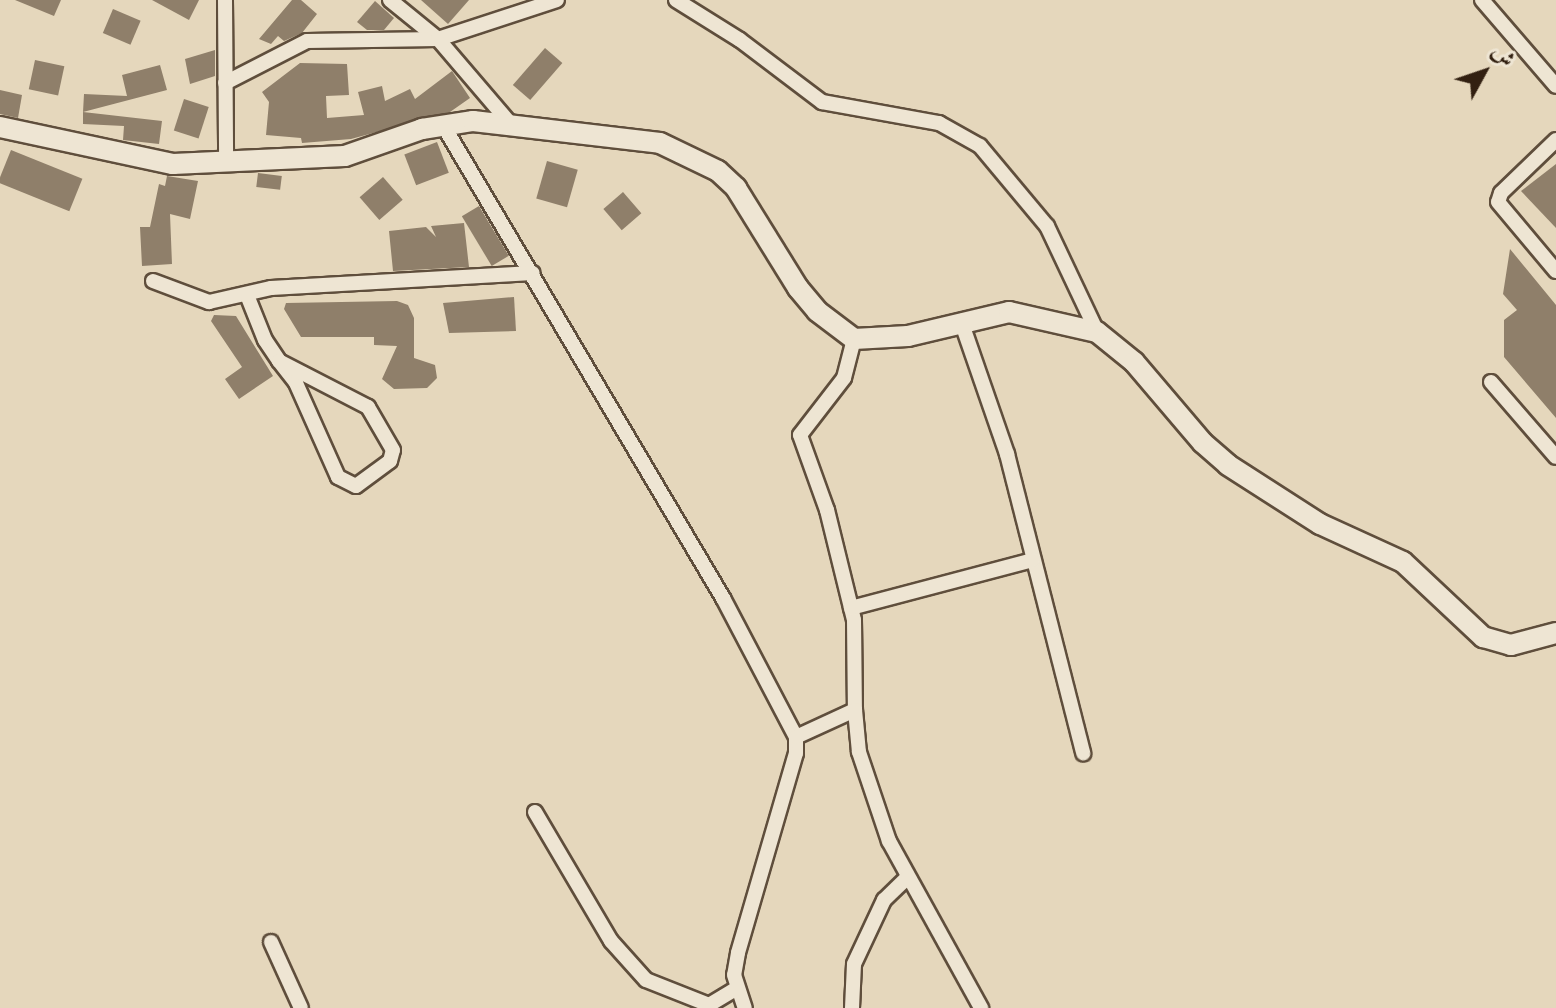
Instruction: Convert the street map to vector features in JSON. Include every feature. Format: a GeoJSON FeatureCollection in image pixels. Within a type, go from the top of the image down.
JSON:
{"type":"FeatureCollection","features":[{"type":"Feature","properties":{"kind":"street"},"geometry":{"type":"LineString","coordinates":[[225,0],[226,162]]}},
{"type":"Feature","properties":{"kind":"street"},"geometry":{"type":"LineString","coordinates":[[390,0],[438,39],[509,122]]}},
{"type":"Feature","properties":{"kind":"street"},"geometry":{"type":"LineString","coordinates":[[225,83],[307,41],[438,39],[557,0]]}},
{"type":"Feature","properties":{"kind":"street"},"geometry":{"type":"LineString","coordinates":[[676,0],[740,40],[822,102],[939,123],[980,146],[1047,226],[1097,332],[1134,362],[1203,443],[1228,465],[1320,524],[1403,562],[1483,637],[1511,645],[1556,633]]}},
{"type":"Feature","properties":{"kind":"street"},"geometry":{"type":"LineString","coordinates":[[1482,0],[1556,86]]}},
{"type":"Feature","properties":{"kind":"street"},"geometry":{"type":"LineString","coordinates":[[0,127],[173,164],[345,156],[443,125],[509,122],[595,138],[660,143],[718,171],[752,209],[798,288],[817,311],[854,339],[908,336],[1009,312],[1097,332]]}},
{"type":"Feature","properties":{"kind":"street"},"geometry":{"type":"LineString","coordinates":[[443,125],[723,598],[796,737],[796,753],[738,953],[736,989],[745,1008]]}},
{"type":"Feature","properties":{"kind":"street"},"geometry":{"type":"LineString","coordinates":[[1556,140],[1501,193],[1498,202],[1556,271]]}},
{"type":"Feature","properties":{"kind":"street"},"geometry":{"type":"LineString","coordinates":[[153,281],[209,302],[271,288],[533,273]]}},
{"type":"Feature","properties":{"kind":"street"},"geometry":{"type":"LineString","coordinates":[[247,295],[279,361],[296,383],[338,477],[356,486],[390,461],[393,450],[368,407],[279,361]]}},
{"type":"Feature","properties":{"kind":"street"},"geometry":{"type":"LineString","coordinates":[[961,321],[1007,454],[1083,753]]}},
{"type":"Feature","properties":{"kind":"street"},"geometry":{"type":"LineString","coordinates":[[854,339],[844,378],[800,435],[827,510],[851,608],[855,710],[869,789],[906,879],[981,1008]]}},
{"type":"Feature","properties":{"kind":"street"},"geometry":{"type":"LineString","coordinates":[[1491,382],[1556,457]]}},
{"type":"Feature","properties":{"kind":"street"},"geometry":{"type":"LineString","coordinates":[[851,608],[1033,560]]}},
{"type":"Feature","properties":{"kind":"street"},"geometry":{"type":"LineString","coordinates":[[796,737],[855,710]]}},
{"type":"Feature","properties":{"kind":"street"},"geometry":{"type":"LineString","coordinates":[[535,812],[611,941],[646,980],[709,1005],[736,989]]}},
{"type":"Feature","properties":{"kind":"street"},"geometry":{"type":"LineString","coordinates":[[852,1008],[854,964],[884,900],[906,879]]}},
{"type":"Feature","properties":{"kind":"street"},"geometry":{"type":"LineString","coordinates":[[271,942],[301,1008]]}},
{"type":"Feature","properties":{"kind":"building"},"geometry":{"type":"Polygon","coordinates":[[[15,0],[61,0],[54,16],[15,0]]]}},
{"type":"Feature","properties":{"kind":"building"},"geometry":{"type":"Polygon","coordinates":[[[152,0],[199,0],[189,20],[152,0]]]}},
{"type":"Feature","properties":{"kind":"building"},"geometry":{"type":"Polygon","coordinates":[[[292,0],[301,0],[317,14],[302,33],[284,41],[278,36],[271,44],[259,39],[292,0]]]}},
{"type":"Feature","properties":{"kind":"building"},"geometry":{"type":"Polygon","coordinates":[[[421,0],[469,0],[448,24],[421,0]]]}},
{"type":"Feature","properties":{"kind":"building"},"geometry":{"type":"Polygon","coordinates":[[[375,1],[394,18],[384,30],[367,30],[357,22],[375,1]]]}},
{"type":"Feature","properties":{"kind":"building"},"geometry":{"type":"Polygon","coordinates":[[[113,9],[141,21],[130,45],[103,33],[113,9]]]}},
{"type":"Feature","properties":{"kind":"building"},"geometry":{"type":"Polygon","coordinates":[[[545,48],[562,63],[530,100],[513,85],[545,48]]]}},
{"type":"Feature","properties":{"kind":"building"},"geometry":{"type":"Polygon","coordinates":[[[215,50],[215,76],[190,84],[185,59],[215,50]]]}},
{"type":"Feature","properties":{"kind":"building"},"geometry":{"type":"Polygon","coordinates":[[[35,60],[64,66],[58,96],[29,89],[35,60]]]}},
{"type":"Feature","properties":{"kind":"building"},"geometry":{"type":"Polygon","coordinates":[[[300,63],[347,64],[349,95],[326,96],[327,118],[364,115],[358,92],[382,86],[385,101],[410,89],[415,99],[452,71],[470,98],[450,112],[351,139],[302,143],[301,138],[266,135],[269,102],[262,92],[300,63]]]}},
{"type":"Feature","properties":{"kind":"building"},"geometry":{"type":"Polygon","coordinates":[[[160,65],[167,90],[83,112],[84,94],[127,96],[122,75],[160,65]]]}},
{"type":"Feature","properties":{"kind":"building"},"geometry":{"type":"Polygon","coordinates":[[[0,90],[22,95],[18,118],[0,114],[0,90]]]}},
{"type":"Feature","properties":{"kind":"building"},"geometry":{"type":"Polygon","coordinates":[[[184,99],[209,107],[199,138],[174,130],[184,99]]]}},
{"type":"Feature","properties":{"kind":"building"},"geometry":{"type":"Polygon","coordinates":[[[83,112],[162,121],[159,144],[123,140],[124,126],[83,124],[83,112]]]}},
{"type":"Feature","properties":{"kind":"building"},"geometry":{"type":"Polygon","coordinates":[[[437,142],[449,173],[416,185],[404,155],[437,142]]]}},
{"type":"Feature","properties":{"kind":"building"},"geometry":{"type":"Polygon","coordinates":[[[11,150],[82,179],[69,211],[0,183],[11,150]]]}},
{"type":"Feature","properties":{"kind":"building"},"geometry":{"type":"Polygon","coordinates":[[[547,161],[578,170],[567,207],[536,198],[547,161]]]}},
{"type":"Feature","properties":{"kind":"building"},"geometry":{"type":"Polygon","coordinates":[[[1556,164],[1556,228],[1521,191],[1556,164]]]}},
{"type":"Feature","properties":{"kind":"building"},"geometry":{"type":"Polygon","coordinates":[[[258,173],[282,176],[280,190],[256,187],[258,173]]]}},
{"type":"Feature","properties":{"kind":"building"},"geometry":{"type":"Polygon","coordinates":[[[167,176],[198,181],[190,219],[170,214],[172,264],[142,266],[140,227],[150,227],[159,184],[165,186],[167,176]]]}},
{"type":"Feature","properties":{"kind":"building"},"geometry":{"type":"Polygon","coordinates":[[[383,177],[403,200],[379,220],[360,197],[383,177]]]}},
{"type":"Feature","properties":{"kind":"building"},"geometry":{"type":"Polygon","coordinates":[[[623,192],[641,213],[622,230],[603,209],[623,192]]]}},
{"type":"Feature","properties":{"kind":"building"},"geometry":{"type":"Polygon","coordinates":[[[479,206],[509,256],[492,266],[462,216],[479,206]]]}},
{"type":"Feature","properties":{"kind":"building"},"geometry":{"type":"Polygon","coordinates":[[[464,223],[469,267],[393,271],[389,231],[426,227],[436,237],[431,226],[464,223]]]}},
{"type":"Feature","properties":{"kind":"building"},"geometry":{"type":"Polygon","coordinates":[[[1510,249],[1556,305],[1556,418],[1504,357],[1504,320],[1517,310],[1503,294],[1510,249]]]}},
{"type":"Feature","properties":{"kind":"building"},"geometry":{"type":"Polygon","coordinates":[[[514,297],[516,331],[449,333],[443,303],[514,297]]]}},
{"type":"Feature","properties":{"kind":"building"},"geometry":{"type":"Polygon","coordinates":[[[397,301],[408,305],[414,318],[414,358],[435,365],[437,378],[427,388],[394,389],[382,379],[397,346],[374,345],[374,337],[301,337],[284,309],[286,303],[397,301]]]}},
{"type":"Feature","properties":{"kind":"building"},"geometry":{"type":"Polygon","coordinates":[[[214,315],[236,316],[273,376],[239,399],[225,379],[242,367],[211,321],[214,315]]]}}]}
